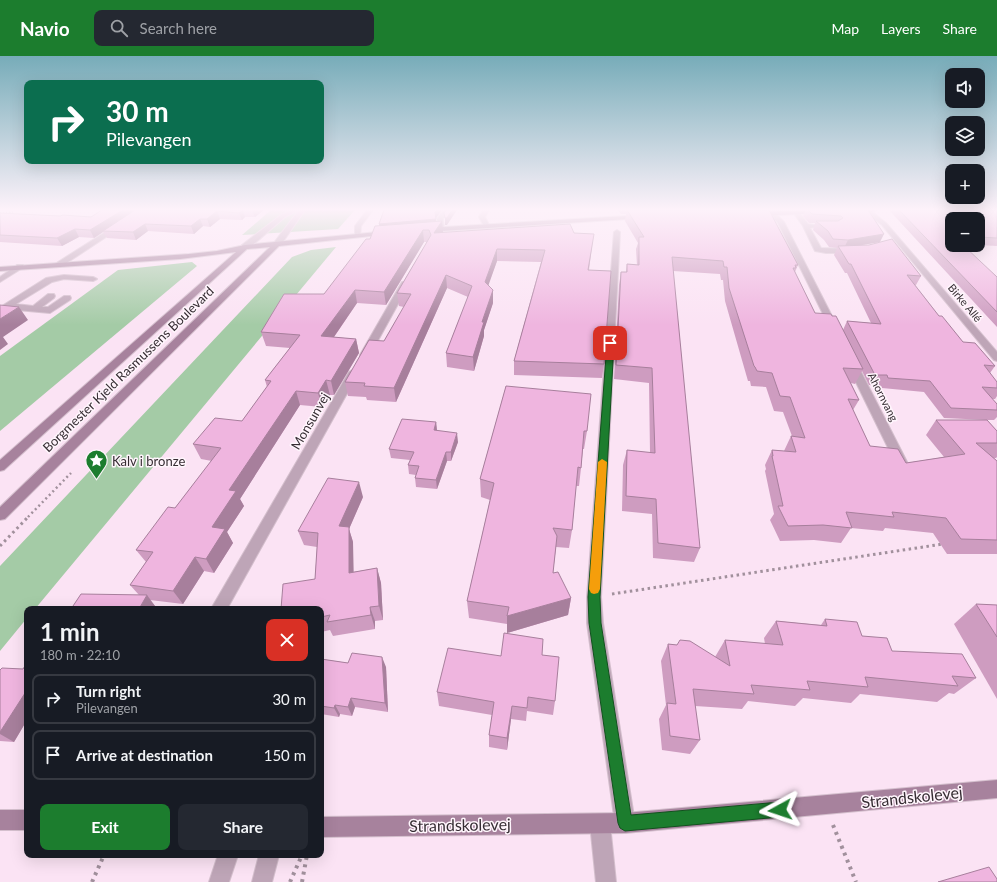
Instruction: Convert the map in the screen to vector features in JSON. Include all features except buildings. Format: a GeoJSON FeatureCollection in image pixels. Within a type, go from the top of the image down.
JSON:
{"type":"FeatureCollection","features":[{"type":"Feature","properties":{"kind":"street"},"geometry":{"type":"LineString","coordinates":[[59,264],[83,249]]}},
{"type":"Feature","properties":{"kind":"street"},"geometry":{"type":"LineString","coordinates":[[0,268],[59,264],[114,263],[223,253],[239,249]]}},
{"type":"Feature","properties":{"kind":"street","name":"Borgmester Kjeld Rasmussens Boulevard"},"geometry":{"type":"LineString","coordinates":[[0,467],[243,249]]}},
{"type":"Feature","properties":{"kind":"street","name":"Borgmester Kjeld Rasmussens Boulevard"},"geometry":{"type":"LineString","coordinates":[[0,514],[272,249]]}},
{"type":"Feature","properties":{"kind":"street"},"geometry":{"type":"LineString","coordinates":[[616,249],[594,597],[595,623],[625,823]]}},
{"type":"Feature","properties":{"kind":"street"},"geometry":{"type":"LineString","coordinates":[[794,249],[838,336]]}},
{"type":"Feature","properties":{"kind":"street"},"geometry":{"type":"LineString","coordinates":[[818,249],[826,251],[857,251]]}},
{"type":"Feature","properties":{"kind":"street","name":"Birke Allé"},"geometry":{"type":"LineString","coordinates":[[905,249],[997,358]]}},
{"type":"Feature","properties":{"kind":"street"},"geometry":{"type":"LineString","coordinates":[[64,276],[74,264]]}},
{"type":"Feature","properties":{"kind":"street"},"geometry":{"type":"LineString","coordinates":[[0,280],[20,267]]}},
{"type":"Feature","properties":{"kind":"street"},"geometry":{"type":"LineString","coordinates":[[4,306],[49,280],[64,276],[75,279],[93,279],[88,282]]}},
{"type":"Feature","properties":{"kind":"street","name":"Monsunvej"},"geometry":{"type":"LineString","coordinates":[[221,606],[410,276]]}},
{"type":"Feature","properties":{"kind":"street"},"geometry":{"type":"LineString","coordinates":[[34,309],[51,296]]}},
{"type":"Feature","properties":{"kind":"street"},"geometry":{"type":"LineString","coordinates":[[4,306],[50,310],[67,298]]}},
{"type":"Feature","properties":{"kind":"street","name":"Ahornvang"},"geometry":{"type":"LineString","coordinates":[[849,357],[904,466]]}},
{"type":"Feature","properties":{"kind":"street","name":"Strandskolevej"},"geometry":{"type":"LineString","coordinates":[[324,827],[625,823],[826,806],[997,789]]}},
{"type":"Feature","properties":{"kind":"street"},"geometry":{"type":"LineString","coordinates":[[0,820],[24,820]]}},
{"type":"Feature","properties":{"kind":"street"},"geometry":{"type":"LineString","coordinates":[[600,824],[606,882]]}},
{"type":"Feature","properties":{"kind":"street"},"geometry":{"type":"LineString","coordinates":[[219,882],[227,858]]}},
{"type":"Feature","properties":{"kind":"street"},"geometry":{"type":"LineString","coordinates":[[262,882],[267,858]]}},
{"type":"Feature","properties":{"kind":"path"},"geometry":{"type":"LineString","coordinates":[[594,597],[948,543]]}},
{"type":"Feature","properties":{"kind":"path"},"geometry":{"type":"LineString","coordinates":[[826,806],[856,882]]}},
{"type":"Feature","properties":{"kind":"path"},"geometry":{"type":"LineString","coordinates":[[92,882],[103,858]]}},
{"type":"Feature","properties":{"kind":"path"},"geometry":{"type":"LineString","coordinates":[[290,882],[301,858]]}},
{"type":"Feature","properties":{"kind":"path"},"geometry":{"type":"LineString","coordinates":[[302,882],[306,858]]}},
{"type":"Feature","properties":{"kind":"green space"},"geometry":{"type":"Polygon","coordinates":[[[335,249],[37,606],[24,606],[24,622],[0,651],[0,566],[292,257],[311,250],[335,249]]]}},
{"type":"Feature","properties":{"kind":"green space"},"geometry":{"type":"Polygon","coordinates":[[[192,262],[197,266],[0,431],[0,356],[118,270],[192,262]]]}},
{"type":"Feature","properties":{"kind":"slow traffic"},"geometry":{"type":"LineString","coordinates":[[594,589],[602,462]]}},
{"type":"Feature","properties":{"kind":"place","name":"Kalv i bronze"},"geometry":{"type":"Point","coordinates":[96,480]}},
{"type":"Feature","properties":{"kind":"route"},"geometry":{"type":"LineString","coordinates":[[610,343],[594,597],[595,623],[625,823],[780,810]]}}]}
